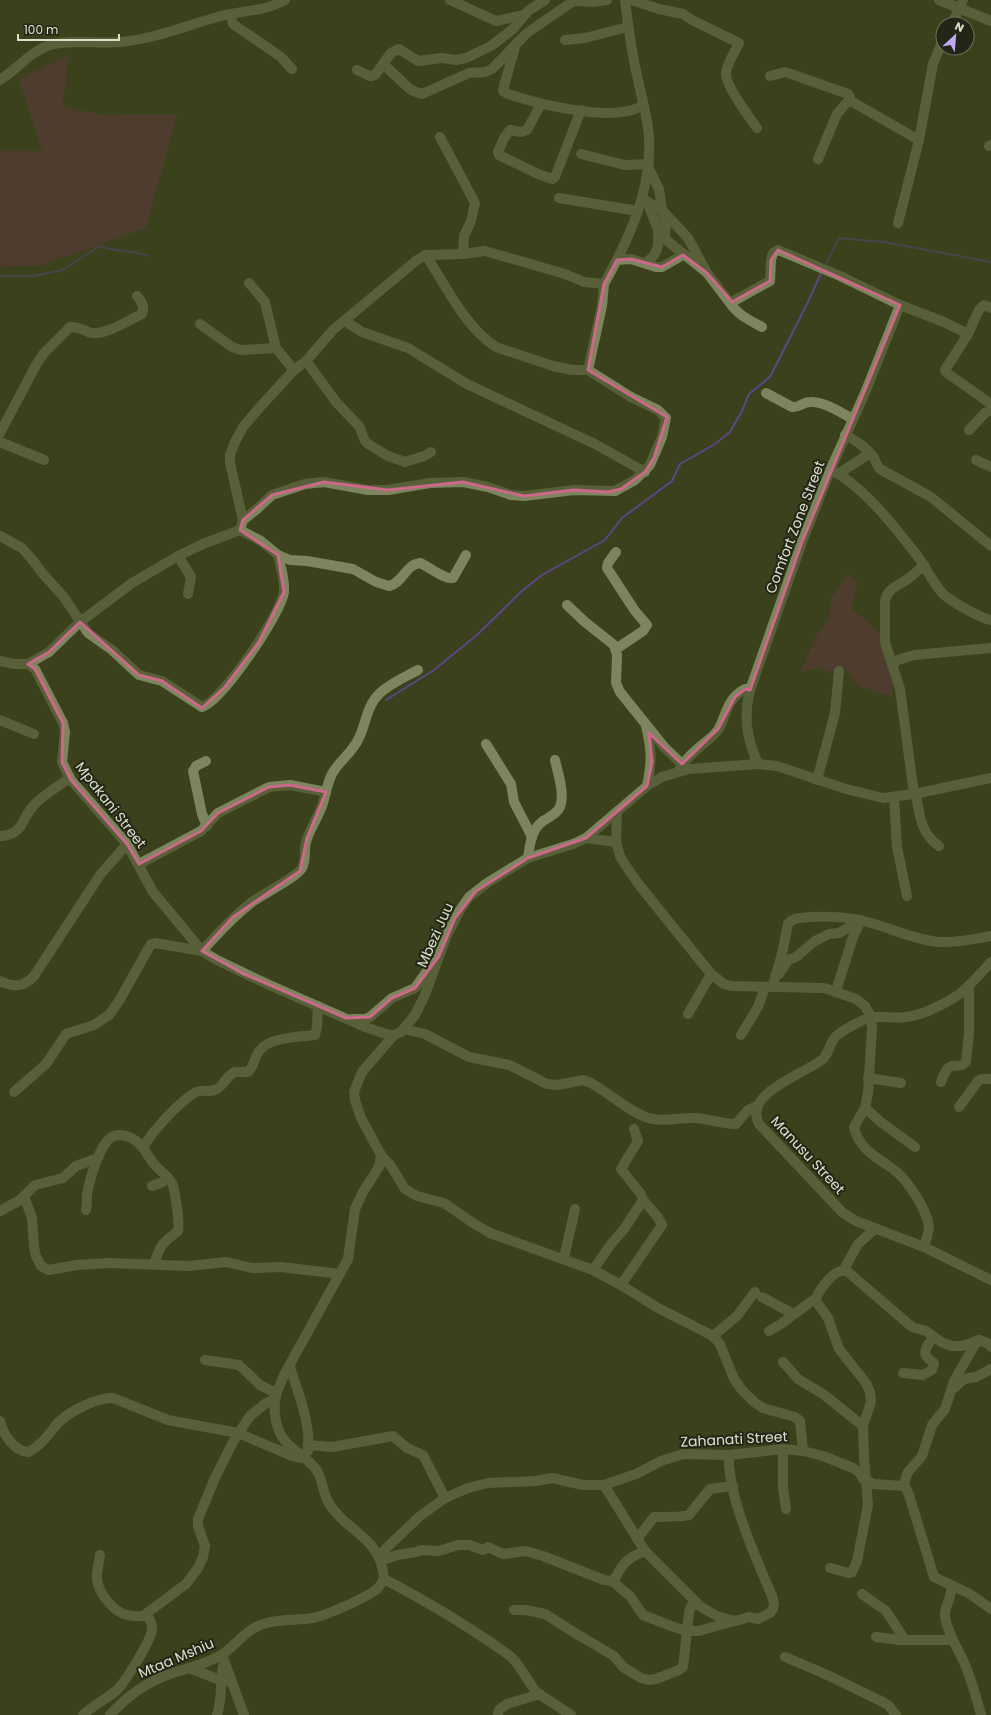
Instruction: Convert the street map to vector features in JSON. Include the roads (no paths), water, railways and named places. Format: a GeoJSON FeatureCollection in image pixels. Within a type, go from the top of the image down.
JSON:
{"type":"FeatureCollection","features":[{"type":"Feature","properties":{"kind":"street"},"geometry":{"type":"LineString","coordinates":[[0,80],[49,45],[137,40],[230,14],[274,6],[285,0]]}},
{"type":"Feature","properties":{"kind":"street"},"geometry":{"type":"LineString","coordinates":[[450,0],[496,21],[524,15]]}},
{"type":"Feature","properties":{"kind":"street"},"geometry":{"type":"LineString","coordinates":[[357,70],[372,76],[378,72],[391,53],[398,49],[418,61],[442,58],[456,60],[466,58],[492,46],[513,29],[524,15],[536,4],[545,0]]}},
{"type":"Feature","properties":{"kind":"street"},"geometry":{"type":"LineString","coordinates":[[383,64],[411,90],[422,94],[469,73],[485,72],[492,69],[532,28],[574,1],[593,2],[607,0]]}},
{"type":"Feature","properties":{"kind":"street"},"geometry":{"type":"LineString","coordinates":[[588,370],[602,306],[604,284],[617,260],[638,211],[645,200],[649,166],[649,138],[628,27],[625,0]]}},
{"type":"Feature","properties":{"kind":"street"},"geometry":{"type":"LineString","coordinates":[[632,0],[659,9],[678,12],[739,43],[727,69],[727,78],[745,112],[757,128]]}},
{"type":"Feature","properties":{"kind":"street"},"geometry":{"type":"LineString","coordinates":[[939,0],[961,4],[991,21]]}},
{"type":"Feature","properties":{"kind":"street"},"geometry":{"type":"LineString","coordinates":[[956,16],[961,4]]}},
{"type":"Feature","properties":{"kind":"street"},"geometry":{"type":"LineString","coordinates":[[230,14],[233,24],[281,57],[292,69]]}},
{"type":"Feature","properties":{"kind":"street"},"geometry":{"type":"LineString","coordinates":[[565,40],[585,38],[628,27]]}},
{"type":"Feature","properties":{"kind":"street"},"geometry":{"type":"LineString","coordinates":[[516,45],[503,91],[508,94],[541,104],[581,110],[623,112],[643,105]]}},
{"type":"Feature","properties":{"kind":"street"},"geometry":{"type":"LineString","coordinates":[[898,223],[919,140],[933,64],[936,56]]}},
{"type":"Feature","properties":{"kind":"street"},"geometry":{"type":"LineString","coordinates":[[770,76],[785,72],[848,94],[850,97],[837,114],[818,159]]}},
{"type":"Feature","properties":{"kind":"street"},"geometry":{"type":"LineString","coordinates":[[849,100],[919,140]]}},
{"type":"Feature","properties":{"kind":"street"},"geometry":{"type":"LineString","coordinates":[[541,104],[527,130],[521,132],[510,130],[504,138],[498,152],[499,155],[526,169],[552,179],[555,177],[581,110]]}},
{"type":"Feature","properties":{"kind":"street"},"geometry":{"type":"LineString","coordinates":[[440,137],[474,202],[471,221],[464,236],[463,254]]}},
{"type":"Feature","properties":{"kind":"street"},"geometry":{"type":"LineString","coordinates":[[581,154],[624,165],[649,166]]}},
{"type":"Feature","properties":{"kind":"street"},"geometry":{"type":"LineString","coordinates":[[649,166],[658,184],[666,224],[665,239]]}},
{"type":"Feature","properties":{"kind":"street"},"geometry":{"type":"LineString","coordinates":[[559,198],[638,211]]}},
{"type":"Feature","properties":{"kind":"street"},"geometry":{"type":"LineString","coordinates":[[645,200],[662,210],[688,238],[691,257]]}},
{"type":"Feature","properties":{"kind":"street"},"geometry":{"type":"LineString","coordinates":[[645,200],[658,230],[665,239],[691,257],[707,273],[735,310],[742,316],[762,327]]}},
{"type":"Feature","properties":{"kind":"street"},"geometry":{"type":"LineString","coordinates":[[645,262],[656,253],[659,244],[658,230]]}},
{"type":"Feature","properties":{"kind":"street"},"geometry":{"type":"LineString","coordinates":[[730,303],[770,281],[771,260],[773,253],[778,250],[840,276],[900,305],[944,322],[968,334]]}},
{"type":"Feature","properties":{"kind":"street"},"geometry":{"type":"LineString","coordinates":[[466,555],[453,578],[450,579],[444,577],[420,563],[413,564],[397,582],[389,586],[376,582],[353,569],[290,560],[278,555],[241,526],[230,454],[243,427],[294,370],[306,361],[315,349],[345,320],[417,260],[426,255],[463,254],[484,251],[496,253],[565,274],[584,282],[604,284]]}},
{"type":"Feature","properties":{"kind":"street"},"geometry":{"type":"LineString","coordinates":[[0,661],[14,664],[28,664],[49,652],[80,622],[132,583],[178,556],[241,526],[272,495],[314,483],[324,482],[368,490],[388,490],[430,484],[463,482],[488,487],[511,495],[524,496],[574,490],[615,491],[635,480],[645,472],[654,458],[659,446],[666,421],[665,416],[658,410],[631,397],[588,370],[572,370],[553,366],[496,347],[489,342],[464,313],[426,255]]}},
{"type":"Feature","properties":{"kind":"street"},"geometry":{"type":"LineString","coordinates":[[617,260],[632,259],[645,262],[656,267],[662,267],[691,257]]}},
{"type":"Feature","properties":{"kind":"street"},"geometry":{"type":"LineString","coordinates":[[249,283],[266,306],[276,348],[294,370]]}},
{"type":"Feature","properties":{"kind":"street"},"geometry":{"type":"LineString","coordinates":[[0,433],[36,365],[44,353],[70,327],[76,326],[91,333],[104,333],[142,314],[144,309],[142,302],[137,296]]}},
{"type":"Feature","properties":{"kind":"street"},"geometry":{"type":"LineString","coordinates":[[991,308],[984,304],[979,310],[968,334],[948,363],[945,370],[947,373],[991,404]]}},
{"type":"Feature","properties":{"kind":"street","name":"Comfort Zone Street"},"geometry":{"type":"LineString","coordinates":[[758,764],[753,754],[746,728],[747,703],[750,690],[802,542],[835,472],[846,435],[900,305]]}},
{"type":"Feature","properties":{"kind":"street"},"geometry":{"type":"LineString","coordinates":[[345,320],[362,332],[408,348],[467,384],[595,444],[645,472]]}},
{"type":"Feature","properties":{"kind":"street"},"geometry":{"type":"LineString","coordinates":[[200,324],[232,347],[241,350],[276,348]]}},
{"type":"Feature","properties":{"kind":"street"},"geometry":{"type":"LineString","coordinates":[[306,361],[337,403],[359,426],[365,441],[371,447],[405,462],[424,456],[431,452]]}},
{"type":"Feature","properties":{"kind":"street"},"geometry":{"type":"LineString","coordinates":[[766,393],[792,406],[797,407],[806,402],[812,402],[823,405],[853,418]]}},
{"type":"Feature","properties":{"kind":"street"},"geometry":{"type":"LineString","coordinates":[[969,430],[985,413],[991,410]]}},
{"type":"Feature","properties":{"kind":"street"},"geometry":{"type":"LineString","coordinates":[[846,435],[859,442],[873,457],[880,470],[932,497],[991,546]]}},
{"type":"Feature","properties":{"kind":"street"},"geometry":{"type":"LineString","coordinates":[[0,442],[44,460]]}},
{"type":"Feature","properties":{"kind":"street"},"geometry":{"type":"LineString","coordinates":[[869,454],[835,472],[873,503],[924,565],[947,597],[975,614],[991,620]]}},
{"type":"Feature","properties":{"kind":"street"},"geometry":{"type":"LineString","coordinates":[[976,460],[991,467]]}},
{"type":"Feature","properties":{"kind":"street"},"geometry":{"type":"LineString","coordinates":[[0,536],[27,553],[63,596],[88,633],[112,650],[139,675],[162,681],[198,706],[205,706],[243,665],[263,636],[277,610],[284,592],[283,576],[278,555]]}},
{"type":"Feature","properties":{"kind":"street"},"geometry":{"type":"LineString","coordinates":[[616,552],[607,568],[635,610],[647,625],[643,631],[616,649]]}},
{"type":"Feature","properties":{"kind":"street"},"geometry":{"type":"LineString","coordinates":[[178,556],[191,577],[188,594]]}},
{"type":"Feature","properties":{"kind":"street"},"geometry":{"type":"LineString","coordinates":[[924,565],[893,588],[885,598],[885,642],[900,689],[904,708],[915,794],[922,826],[929,838],[939,846]]}},
{"type":"Feature","properties":{"kind":"street"},"geometry":{"type":"LineString","coordinates":[[568,605],[595,630],[611,642],[616,649],[616,683],[626,701],[645,722],[680,768]]}},
{"type":"Feature","properties":{"kind":"street"},"geometry":{"type":"LineString","coordinates":[[892,664],[898,660],[914,655],[991,648]]}},
{"type":"Feature","properties":{"kind":"street","name":"Mpakani Street"},"geometry":{"type":"LineString","coordinates":[[28,664],[35,669],[63,723],[65,732],[62,762],[70,778],[127,844],[153,892],[202,951],[242,973],[376,1031],[394,1035]]}},
{"type":"Feature","properties":{"kind":"street"},"geometry":{"type":"LineString","coordinates":[[14,1092],[46,1064],[66,1034],[94,1025],[109,1015],[119,1001],[150,944],[155,943],[202,951],[233,917],[267,892],[300,871],[304,863],[304,851],[307,838],[323,805],[332,774],[349,754],[358,740],[367,711],[379,693],[418,670]]}},
{"type":"Feature","properties":{"kind":"street"},"geometry":{"type":"LineString","coordinates":[[817,780],[835,713],[840,671]]}},
{"type":"Feature","properties":{"kind":"street"},"geometry":{"type":"LineString","coordinates":[[586,838],[617,813],[646,786],[680,768],[690,755],[712,738],[718,730],[724,712],[735,696],[745,689],[750,690]]}},
{"type":"Feature","properties":{"kind":"street"},"geometry":{"type":"LineString","coordinates":[[0,720],[34,734]]}},
{"type":"Feature","properties":{"kind":"street"},"geometry":{"type":"LineString","coordinates":[[645,722],[650,743],[652,762],[646,786]]}},
{"type":"Feature","properties":{"kind":"street"},"geometry":{"type":"LineString","coordinates":[[486,744],[511,784],[514,802],[532,837]]}},
{"type":"Feature","properties":{"kind":"street"},"geometry":{"type":"LineString","coordinates":[[528,858],[534,831],[542,821],[552,815],[560,807],[560,784],[555,760]]}},
{"type":"Feature","properties":{"kind":"street"},"geometry":{"type":"LineString","coordinates":[[206,761],[194,768],[193,775],[202,814],[207,826]]}},
{"type":"Feature","properties":{"kind":"street"},"geometry":{"type":"LineString","coordinates":[[680,768],[758,764],[777,766],[874,797],[894,798],[991,778]]}},
{"type":"Feature","properties":{"kind":"street"},"geometry":{"type":"LineString","coordinates":[[0,836],[10,835],[18,830],[34,804],[70,778]]}},
{"type":"Feature","properties":{"kind":"street"},"geometry":{"type":"LineString","coordinates":[[139,864],[166,851],[201,831],[218,814],[254,794],[275,785],[290,785],[326,792]]}},
{"type":"Feature","properties":{"kind":"street"},"geometry":{"type":"LineString","coordinates":[[894,798],[897,847],[907,896]]}},
{"type":"Feature","properties":{"kind":"street"},"geometry":{"type":"LineString","coordinates":[[617,813],[616,842],[620,856],[640,886],[711,974],[724,984],[731,986],[764,987],[776,985],[814,987],[836,991],[861,1002],[871,1017],[872,1029],[868,1093],[865,1108],[854,1127],[858,1139],[869,1153],[902,1177],[919,1201],[929,1226],[924,1247]]}},
{"type":"Feature","properties":{"kind":"street"},"geometry":{"type":"LineString","coordinates":[[586,838],[616,842]]}},
{"type":"Feature","properties":{"kind":"street","name":"Mbezi Juu"},"geometry":{"type":"LineString","coordinates":[[404,1029],[415,1015],[420,1005],[453,922],[470,897],[487,883],[528,858],[573,844],[586,838]]}},
{"type":"Feature","properties":{"kind":"street"},"geometry":{"type":"LineString","coordinates":[[0,981],[5,986],[19,986],[28,982],[34,976],[100,875],[127,844]]}},
{"type":"Feature","properties":{"kind":"street"},"geometry":{"type":"LineString","coordinates":[[776,985],[788,924],[791,920],[796,918],[830,916],[861,920],[910,936],[938,942],[960,941],[991,936]]}},
{"type":"Feature","properties":{"kind":"street"},"geometry":{"type":"LineString","coordinates":[[776,985],[788,960],[796,957],[810,944],[829,934],[839,933],[861,920]]}},
{"type":"Feature","properties":{"kind":"street"},"geometry":{"type":"LineString","coordinates":[[836,991],[853,937],[861,920]]}},
{"type":"Feature","properties":{"kind":"street"},"geometry":{"type":"LineString","coordinates":[[346,1018],[367,1018],[373,1015],[392,998],[411,991],[415,988],[439,956]]}},
{"type":"Feature","properties":{"kind":"street"},"geometry":{"type":"LineString","coordinates":[[871,1017],[908,1017],[926,1011],[954,997],[970,985],[991,962]]}},
{"type":"Feature","properties":{"kind":"street"},"geometry":{"type":"LineString","coordinates":[[688,1014],[711,974]]}},
{"type":"Feature","properties":{"kind":"street"},"geometry":{"type":"LineString","coordinates":[[941,1082],[946,1069],[949,1066],[963,1065],[966,1062],[969,1033],[970,985]]}},
{"type":"Feature","properties":{"kind":"street"},"geometry":{"type":"LineString","coordinates":[[741,1035],[758,1007],[764,987]]}},
{"type":"Feature","properties":{"kind":"street"},"geometry":{"type":"LineString","coordinates":[[143,1148],[151,1134],[191,1096],[200,1091],[219,1088],[235,1072],[244,1073],[251,1070],[262,1047],[269,1043],[289,1038],[314,1035],[318,1027],[318,1006]]}},
{"type":"Feature","properties":{"kind":"street","name":"Manusu Street"},"geometry":{"type":"LineString","coordinates":[[871,1017],[857,1023],[836,1037],[824,1057],[770,1091],[761,1099],[757,1106],[756,1118],[759,1124],[843,1213],[856,1221],[875,1229],[924,1247],[991,1280]]}},
{"type":"Feature","properties":{"kind":"street"},"geometry":{"type":"LineString","coordinates":[[757,1106],[748,1110],[736,1124],[694,1118],[655,1120],[639,1114],[591,1083],[583,1080],[558,1085],[547,1084],[509,1064],[469,1057],[425,1034],[404,1029],[394,1035],[362,1072],[354,1092],[360,1118],[381,1156],[391,1166],[405,1189],[410,1194],[444,1203],[490,1233],[564,1258],[593,1270],[658,1308],[712,1336],[720,1344],[734,1378],[742,1390],[754,1402],[763,1408],[795,1417],[800,1421],[803,1451]]}},
{"type":"Feature","properties":{"kind":"street"},"geometry":{"type":"LineString","coordinates":[[868,1078],[901,1083]]}},
{"type":"Feature","properties":{"kind":"street"},"geometry":{"type":"LineString","coordinates":[[959,1107],[978,1081],[982,1079],[991,1079]]}},
{"type":"Feature","properties":{"kind":"street"},"geometry":{"type":"LineString","coordinates":[[865,1108],[882,1123],[915,1147]]}},
{"type":"Feature","properties":{"kind":"street"},"geometry":{"type":"LineString","coordinates":[[621,1285],[662,1225],[657,1216],[643,1200],[641,1194],[621,1169],[638,1142],[634,1128]]}},
{"type":"Feature","properties":{"kind":"street"},"geometry":{"type":"LineString","coordinates":[[86,1210],[90,1181],[98,1158],[106,1142],[114,1136],[120,1135],[129,1137],[143,1148],[151,1160],[174,1187],[179,1228],[178,1231],[169,1237],[161,1246],[154,1264]]}},
{"type":"Feature","properties":{"kind":"street"},"geometry":{"type":"LineString","coordinates":[[142,1616],[186,1584],[198,1568],[205,1546],[198,1526],[198,1519],[215,1478],[238,1433],[250,1416],[258,1408],[276,1396],[340,1274],[349,1255],[355,1209],[363,1192],[379,1167],[381,1156]]}},
{"type":"Feature","properties":{"kind":"street"},"geometry":{"type":"LineString","coordinates":[[0,1211],[20,1200],[35,1186],[63,1178],[76,1166],[98,1158]]}},
{"type":"Feature","properties":{"kind":"street"},"geometry":{"type":"LineString","coordinates":[[152,1186],[162,1182],[167,1177]]}},
{"type":"Feature","properties":{"kind":"street"},"geometry":{"type":"LineString","coordinates":[[24,1196],[32,1218],[35,1251],[41,1266],[49,1270],[77,1265],[109,1263],[189,1266],[226,1262],[252,1268],[281,1267],[340,1274]]}},
{"type":"Feature","properties":{"kind":"street"},"geometry":{"type":"LineString","coordinates":[[593,1270],[611,1244],[624,1229],[643,1200]]}},
{"type":"Feature","properties":{"kind":"street"},"geometry":{"type":"LineString","coordinates":[[564,1258],[575,1209]]}},
{"type":"Feature","properties":{"kind":"street"},"geometry":{"type":"LineString","coordinates":[[843,1271],[858,1244],[875,1229]]}},
{"type":"Feature","properties":{"kind":"street"},"geometry":{"type":"LineString","coordinates":[[830,1568],[849,1573],[852,1572],[857,1560],[868,1505],[863,1426],[871,1402],[869,1387],[839,1349],[828,1318],[817,1303],[816,1298],[818,1292],[836,1273],[843,1271],[852,1275],[912,1327],[926,1331],[946,1344],[957,1346],[982,1340],[991,1346]]}},
{"type":"Feature","properties":{"kind":"street"},"geometry":{"type":"LineString","coordinates":[[712,1336],[737,1316],[758,1294],[793,1314]]}},
{"type":"Feature","properties":{"kind":"street"},"geometry":{"type":"LineString","coordinates":[[769,1331],[816,1298]]}},
{"type":"Feature","properties":{"kind":"street"},"geometry":{"type":"LineString","coordinates":[[903,1373],[923,1375],[932,1370],[934,1364],[926,1357],[926,1354],[928,1346],[934,1337]]}},
{"type":"Feature","properties":{"kind":"street"},"geometry":{"type":"LineString","coordinates":[[903,1486],[908,1472],[922,1456],[932,1425],[945,1409],[954,1381],[977,1340]]}},
{"type":"Feature","properties":{"kind":"street"},"geometry":{"type":"LineString","coordinates":[[206,1360],[239,1365],[260,1385],[276,1396]]}},
{"type":"Feature","properties":{"kind":"street"},"geometry":{"type":"LineString","coordinates":[[783,1362],[798,1378],[823,1394],[863,1426]]}},
{"type":"Feature","properties":{"kind":"street"},"geometry":{"type":"LineString","coordinates":[[290,1368],[304,1413],[308,1445],[305,1459]]}},
{"type":"Feature","properties":{"kind":"street"},"geometry":{"type":"LineString","coordinates":[[950,1393],[964,1380],[991,1369]]}},
{"type":"Feature","properties":{"kind":"street"},"geometry":{"type":"LineString","coordinates":[[276,1396],[278,1428],[280,1435],[285,1442],[305,1459],[319,1475],[329,1504],[364,1537],[382,1557],[384,1576],[458,1621],[510,1656],[516,1662],[536,1692],[571,1715]]}},
{"type":"Feature","properties":{"kind":"street"},"geometry":{"type":"LineString","coordinates":[[0,1421],[5,1434],[17,1448],[22,1452],[28,1452],[46,1439],[58,1423],[80,1408],[104,1397],[112,1398],[168,1420],[238,1433],[292,1456],[305,1459]]}},
{"type":"Feature","properties":{"kind":"street"},"geometry":{"type":"LineString","coordinates":[[308,1445],[332,1447],[393,1436],[407,1448],[423,1455],[445,1498]]}},
{"type":"Feature","properties":{"kind":"street"},"geometry":{"type":"LineString","coordinates":[[783,1449],[783,1488],[786,1508]]}},
{"type":"Feature","properties":{"kind":"street","name":"Zahanati Street"},"geometry":{"type":"LineString","coordinates":[[382,1557],[389,1546],[420,1516],[445,1498],[476,1485],[500,1482],[536,1481],[552,1478],[583,1485],[604,1485],[636,1474],[661,1461],[683,1454],[729,1455],[783,1449],[803,1451],[823,1456],[853,1468],[860,1473],[866,1481]]}},
{"type":"Feature","properties":{"kind":"street"},"geometry":{"type":"LineString","coordinates":[[382,1557],[426,1549],[439,1551],[458,1545],[469,1545],[483,1550],[488,1547],[503,1554],[526,1551],[604,1580],[612,1581],[630,1596],[643,1615],[686,1630],[704,1630],[744,1618],[758,1619],[770,1613],[774,1604],[745,1530],[733,1486],[729,1455]]}},
{"type":"Feature","properties":{"kind":"street"},"geometry":{"type":"LineString","coordinates":[[866,1481],[874,1484],[903,1486],[906,1488],[932,1574],[938,1580],[970,1594],[991,1609]]}},
{"type":"Feature","properties":{"kind":"street"},"geometry":{"type":"LineString","coordinates":[[604,1485],[645,1551],[696,1603],[717,1616],[736,1621]]}},
{"type":"Feature","properties":{"kind":"street"},"geometry":{"type":"LineString","coordinates":[[637,1539],[654,1516],[664,1518],[668,1516],[689,1516],[710,1489],[733,1486]]}},
{"type":"Feature","properties":{"kind":"street"},"geometry":{"type":"LineString","coordinates":[[612,1581],[616,1578],[620,1568],[628,1560],[645,1551]]}},
{"type":"Feature","properties":{"kind":"street"},"geometry":{"type":"LineString","coordinates":[[83,1715],[117,1689],[131,1670],[150,1639],[152,1631],[152,1624],[149,1618],[127,1615],[119,1612],[111,1605],[100,1590],[97,1580],[100,1555]]}},
{"type":"Feature","properties":{"kind":"street","name":"Mtaa Mshiu"},"geometry":{"type":"LineString","coordinates":[[110,1715],[145,1685],[154,1680],[189,1668],[223,1659],[240,1638],[256,1627],[267,1623],[324,1615],[369,1594],[378,1588],[384,1576]]}},
{"type":"Feature","properties":{"kind":"street"},"geometry":{"type":"LineString","coordinates":[[951,1585],[952,1592],[944,1611],[953,1640],[973,1684],[981,1715]]}},
{"type":"Feature","properties":{"kind":"street"},"geometry":{"type":"LineString","coordinates":[[862,1594],[886,1611],[905,1640]]}},
{"type":"Feature","properties":{"kind":"street"},"geometry":{"type":"LineString","coordinates":[[514,1610],[526,1610],[546,1614],[614,1656],[623,1667],[634,1675],[649,1680],[679,1670],[683,1667],[686,1630],[690,1610],[696,1603]]}},
{"type":"Feature","properties":{"kind":"street"},"geometry":{"type":"LineString","coordinates":[[876,1637],[905,1640],[953,1640]]}},
{"type":"Feature","properties":{"kind":"street"},"geometry":{"type":"LineString","coordinates":[[785,1657],[812,1668],[883,1702],[889,1706],[896,1715]]}},
{"type":"Feature","properties":{"kind":"street"},"geometry":{"type":"LineString","coordinates":[[217,1715],[220,1701],[220,1680],[223,1659]]}},
{"type":"Feature","properties":{"kind":"street"},"geometry":{"type":"LineString","coordinates":[[223,1659],[244,1715]]}},
{"type":"Feature","properties":{"kind":"street"},"geometry":{"type":"LineString","coordinates":[[189,1668],[232,1684]]}},
{"type":"Feature","properties":{"kind":"street"},"geometry":{"type":"LineString","coordinates":[[498,1715],[499,1710],[507,1704],[540,1694]]}},
{"type":"Feature","properties":{"kind":"waterway"},"geometry":{"type":"LineString","coordinates":[[825,265],[839,238],[884,242],[991,262]]}},
{"type":"Feature","properties":{"kind":"waterway"},"geometry":{"type":"LineString","coordinates":[[0,276],[33,276],[62,270],[100,246],[149,256]]}},
{"type":"Feature","properties":{"kind":"waterway"},"geometry":{"type":"LineString","coordinates":[[386,700],[434,670],[478,634],[522,591],[542,575],[605,540],[622,518],[672,481],[680,464],[715,444],[730,432],[742,411],[749,394],[770,377],[822,271]]}}]}
